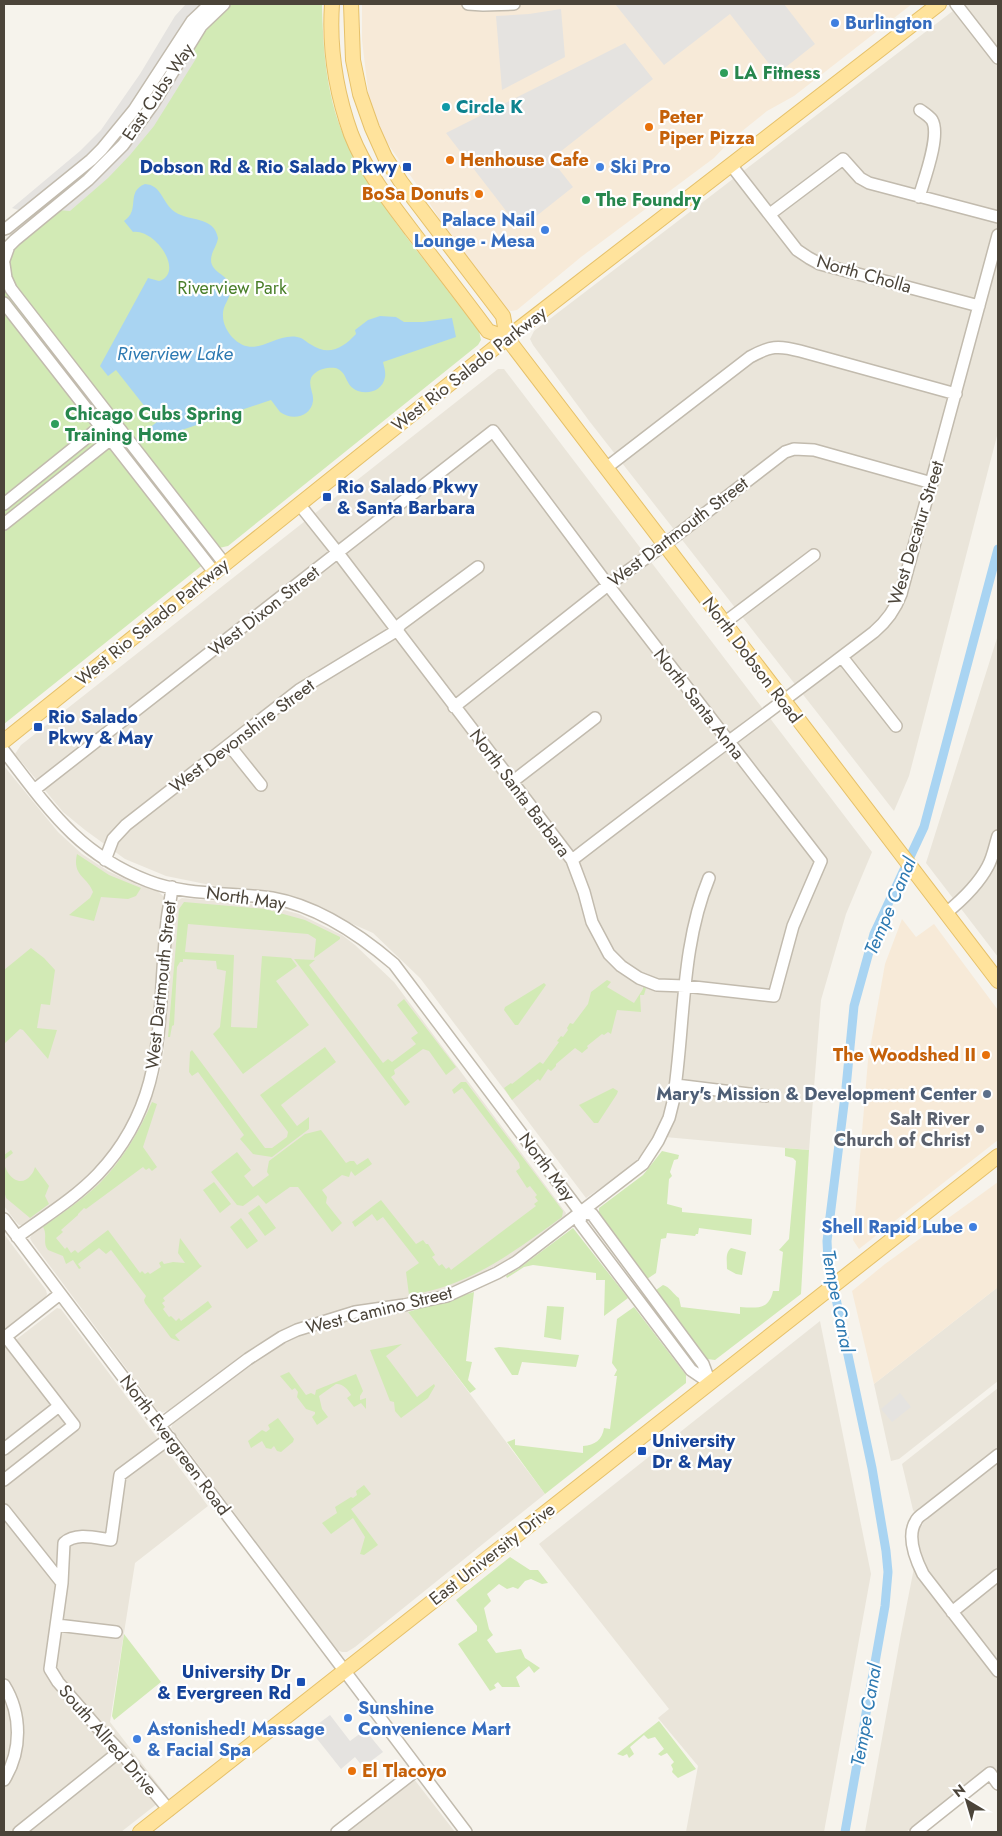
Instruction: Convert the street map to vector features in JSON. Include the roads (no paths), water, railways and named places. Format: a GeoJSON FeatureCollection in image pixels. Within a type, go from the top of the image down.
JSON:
{"type":"FeatureCollection","features":[{"type":"Feature","properties":{"kind":"main road","name":"North Dobson Road"},"geometry":{"type":"LineString","coordinates":[[332,4],[332,52],[339,94],[352,135],[368,168],[385,196],[488,331],[508,338]]}},
{"type":"Feature","properties":{"kind":"main road","name":"North Dobson Road"},"geometry":{"type":"LineString","coordinates":[[351,4],[353,60],[360,94],[382,150],[401,182],[503,316],[508,338],[998,981]]}},
{"type":"Feature","properties":{"kind":"main road","name":"West Rio Salado Parkway"},"geometry":{"type":"LineString","coordinates":[[4,741],[219,567],[508,338],[938,4]]}},
{"type":"Feature","properties":{"kind":"main road","name":"East University Drive"},"geometry":{"type":"LineString","coordinates":[[140,1832],[998,1156]]}},
{"type":"Feature","properties":{"kind":"street","name":"East Cubs Way"},"geometry":{"type":"LineString","coordinates":[[4,229],[78,171],[102,148],[134,110],[192,21],[210,4]]}},
{"type":"Feature","properties":{"kind":"street","name":"East Cubs Way"},"geometry":{"type":"LineString","coordinates":[[4,260],[9,246],[15,240],[88,180],[123,145],[154,104],[201,26],[224,4]]}},
{"type":"Feature","properties":{"kind":"street"},"geometry":{"type":"LineString","coordinates":[[468,4],[514,4]]}},
{"type":"Feature","properties":{"kind":"street"},"geometry":{"type":"LineString","coordinates":[[956,4],[994,42],[998,58]]}},
{"type":"Feature","properties":{"kind":"street"},"geometry":{"type":"LineString","coordinates":[[919,197],[934,140],[935,128],[931,119],[920,110]]}},
{"type":"Feature","properties":{"kind":"street"},"geometry":{"type":"LineString","coordinates":[[770,214],[843,158],[860,178],[869,183],[998,217]]}},
{"type":"Feature","properties":{"kind":"street","name":"North Cholla"},"geometry":{"type":"LineString","coordinates":[[730,165],[797,250],[808,258],[820,264],[979,306]]}},
{"type":"Feature","properties":{"kind":"street","name":"West Decatur Street"},"geometry":{"type":"LineString","coordinates":[[572,860],[728,741],[784,702],[888,620],[897,605],[932,483],[998,235]]}},
{"type":"Feature","properties":{"kind":"street"},"geometry":{"type":"LineString","coordinates":[[4,264],[6,278],[11,289],[121,430],[219,567]]}},
{"type":"Feature","properties":{"kind":"street"},"geometry":{"type":"LineString","coordinates":[[4,303],[110,440],[219,567]]}},
{"type":"Feature","properties":{"kind":"street"},"geometry":{"type":"LineString","coordinates":[[606,468],[750,357],[773,347],[785,347],[956,394]]}},
{"type":"Feature","properties":{"kind":"street"},"geometry":{"type":"LineString","coordinates":[[56,370],[67,361]]}},
{"type":"Feature","properties":{"kind":"street"},"geometry":{"type":"LineString","coordinates":[[4,504],[111,418]]}},
{"type":"Feature","properties":{"kind":"street"},"geometry":{"type":"LineString","coordinates":[[4,524],[121,430]]}},
{"type":"Feature","properties":{"kind":"street","name":"West Dixon Street"},"geometry":{"type":"LineString","coordinates":[[34,790],[493,431]]}},
{"type":"Feature","properties":{"kind":"street","name":"North Santa Anna"},"geometry":{"type":"LineString","coordinates":[[493,431],[820,861],[793,926],[774,996]]}},
{"type":"Feature","properties":{"kind":"street","name":"West Dartmouth Street"},"geometry":{"type":"LineString","coordinates":[[454,707],[608,584],[664,544],[774,459],[794,449],[814,450],[932,483]]}},
{"type":"Feature","properties":{"kind":"street","name":"North Santa Barbara"},"geometry":{"type":"LineString","coordinates":[[299,504],[572,860],[584,892],[592,922],[609,954],[621,966],[639,978],[658,985],[685,986],[774,996]]}},
{"type":"Feature","properties":{"kind":"street"},"geometry":{"type":"LineString","coordinates":[[724,623],[814,554]]}},
{"type":"Feature","properties":{"kind":"street","name":"West Devonshire Street"},"geometry":{"type":"LineString","coordinates":[[105,860],[114,839],[126,825],[299,690],[396,631],[401,624],[478,567]]}},
{"type":"Feature","properties":{"kind":"street"},"geometry":{"type":"LineString","coordinates":[[842,657],[896,726]]}},
{"type":"Feature","properties":{"kind":"street"},"geometry":{"type":"LineString","coordinates":[[512,782],[595,718]]}},
{"type":"Feature","properties":{"kind":"street"},"geometry":{"type":"LineString","coordinates":[[229,745],[261,785]]}},
{"type":"Feature","properties":{"kind":"street","name":"North May"},"geometry":{"type":"LineString","coordinates":[[4,751],[62,825],[105,860],[149,882],[172,887],[273,899],[300,906],[328,918],[353,932],[394,964],[581,1213],[580,1223],[691,1370],[710,1383]]}},
{"type":"Feature","properties":{"kind":"street"},"geometry":{"type":"LineString","coordinates":[[946,913],[963,899],[981,877],[989,864],[998,836]]}},
{"type":"Feature","properties":{"kind":"street","name":"West Camino Street"},"geometry":{"type":"LineString","coordinates":[[160,1425],[248,1358],[297,1330],[338,1316],[447,1296],[516,1262],[643,1164],[658,1141],[668,1118],[676,1086],[685,986],[696,915],[700,899],[709,878]]}},
{"type":"Feature","properties":{"kind":"street","name":"West Dartmouth Street"},"geometry":{"type":"LineString","coordinates":[[17,1238],[73,1196],[97,1174],[118,1150],[134,1126],[150,1083],[159,1040],[167,920],[172,887]]}},
{"type":"Feature","properties":{"kind":"street"},"geometry":{"type":"LineString","coordinates":[[676,1086],[766,1096]]}},
{"type":"Feature","properties":{"kind":"street","name":"North Evergreen Road"},"geometry":{"type":"LineString","coordinates":[[4,1220],[466,1832]]}},
{"type":"Feature","properties":{"kind":"street"},"geometry":{"type":"LineString","coordinates":[[4,1480],[74,1425],[5,1338],[60,1294]]}},
{"type":"Feature","properties":{"kind":"street"},"geometry":{"type":"LineString","coordinates":[[4,1449],[59,1406]]}},
{"type":"Feature","properties":{"kind":"street","name":"South Allred Drive"},"geometry":{"type":"LineString","coordinates":[[169,1810],[120,1751],[58,1682],[50,1669],[62,1584],[64,1543],[69,1538],[80,1536],[111,1540],[120,1475],[170,1438]]}},
{"type":"Feature","properties":{"kind":"street"},"geometry":{"type":"LineString","coordinates":[[998,1454],[916,1521],[912,1530],[915,1558],[923,1574],[998,1671]]}},
{"type":"Feature","properties":{"kind":"street"},"geometry":{"type":"LineString","coordinates":[[4,1510],[62,1584]]}},
{"type":"Feature","properties":{"kind":"street"},"geometry":{"type":"LineString","coordinates":[[952,1612],[998,1575]]}},
{"type":"Feature","properties":{"kind":"street"},"geometry":{"type":"LineString","coordinates":[[57,1625],[116,1632]]}},
{"type":"Feature","properties":{"kind":"street"},"geometry":{"type":"LineString","coordinates":[[4,1685],[11,1696],[17,1714],[18,1737],[15,1756],[4,1780]]}},
{"type":"Feature","properties":{"kind":"street"},"geometry":{"type":"LineString","coordinates":[[19,1832],[120,1751]]}},
{"type":"Feature","properties":{"kind":"street"},"geometry":{"type":"LineString","coordinates":[[337,1832],[418,1770]]}},
{"type":"Feature","properties":{"kind":"street"},"geometry":{"type":"LineString","coordinates":[[916,1832],[990,1774],[998,1784]]}},
{"type":"Feature","properties":{"kind":"water","name":"Riverview Lake"},"geometry":{"type":"Polygon","coordinates":[[[145,184],[151,185],[159,191],[175,212],[207,223],[216,231],[218,238],[211,257],[212,265],[228,281],[231,290],[224,309],[224,322],[230,335],[240,344],[248,347],[288,337],[297,337],[323,350],[335,349],[351,339],[356,334],[355,330],[368,320],[380,316],[396,317],[404,322],[423,322],[452,318],[456,337],[383,362],[384,381],[371,392],[362,392],[354,389],[344,374],[338,369],[319,370],[310,381],[313,401],[309,411],[305,414],[295,417],[285,415],[280,412],[271,400],[155,439],[148,429],[157,422],[116,370],[108,376],[100,366],[148,278],[159,281],[166,276],[169,270],[168,261],[158,244],[142,233],[133,232],[124,221],[132,212],[136,192],[139,187],[145,184]]]}},
{"type":"Feature","properties":{"kind":"waterway","name":"Tempe Canal"},"geometry":{"type":"LineString","coordinates":[[845,1832],[885,1606],[888,1572],[872,1468],[828,1261],[827,1241],[854,1006],[874,934],[924,827],[998,549]]}},
{"type":"Feature","properties":{"kind":"place","name":"Burlington"},"geometry":{"type":"Point","coordinates":[835,23]}},
{"type":"Feature","properties":{"kind":"place","name":"LA Fitness"},"geometry":{"type":"Point","coordinates":[724,73]}},
{"type":"Feature","properties":{"kind":"place","name":"Circle K"},"geometry":{"type":"Point","coordinates":[446,107]}},
{"type":"Feature","properties":{"kind":"place","name":"Peter Piper Pizza"},"geometry":{"type":"Point","coordinates":[649,127]}},
{"type":"Feature","properties":{"kind":"place","name":"Henhouse Cafe"},"geometry":{"type":"Point","coordinates":[450,160]}},
{"type":"Feature","properties":{"kind":"place","name":"Dobson Rd & Rio Salado Pkwy"},"geometry":{"type":"Point","coordinates":[407,167]}},
{"type":"Feature","properties":{"kind":"place","name":"Ski Pro"},"geometry":{"type":"Point","coordinates":[600,167]}},
{"type":"Feature","properties":{"kind":"place","name":"BoSa Donuts"},"geometry":{"type":"Point","coordinates":[479,194]}},
{"type":"Feature","properties":{"kind":"place","name":"The Foundry"},"geometry":{"type":"Point","coordinates":[586,200]}},
{"type":"Feature","properties":{"kind":"place","name":"Palace Nail Lounge - Mesa"},"geometry":{"type":"Point","coordinates":[545,230]}},
{"type":"Feature","properties":{"kind":"place","name":"Chicago Cubs Spring Training Home"},"geometry":{"type":"Point","coordinates":[55,424]}},
{"type":"Feature","properties":{"kind":"place","name":"Rio Salado Pkwy & Santa Barbara"},"geometry":{"type":"Point","coordinates":[327,497]}},
{"type":"Feature","properties":{"kind":"place","name":"Rio Salado Pkwy & May"},"geometry":{"type":"Point","coordinates":[38,727]}},
{"type":"Feature","properties":{"kind":"place","name":"The Woodshed II"},"geometry":{"type":"Point","coordinates":[986,1055]}},
{"type":"Feature","properties":{"kind":"place","name":"Mary's Mission & Development Center"},"geometry":{"type":"Point","coordinates":[987,1094]}},
{"type":"Feature","properties":{"kind":"place","name":"Salt River Church of Christ"},"geometry":{"type":"Point","coordinates":[980,1129]}},
{"type":"Feature","properties":{"kind":"place","name":"Shell Rapid Lube"},"geometry":{"type":"Point","coordinates":[973,1227]}},
{"type":"Feature","properties":{"kind":"place","name":"University Dr & May"},"geometry":{"type":"Point","coordinates":[642,1451]}},
{"type":"Feature","properties":{"kind":"place","name":"University Dr & Evergreen Rd"},"geometry":{"type":"Point","coordinates":[301,1682]}},
{"type":"Feature","properties":{"kind":"place","name":"Sunshine Convenience Mart"},"geometry":{"type":"Point","coordinates":[348,1718]}},
{"type":"Feature","properties":{"kind":"place","name":"Astonished! Massage & Facial Spa"},"geometry":{"type":"Point","coordinates":[137,1739]}},
{"type":"Feature","properties":{"kind":"place","name":"El Tlacoyo"},"geometry":{"type":"Point","coordinates":[352,1771]}},
{"type":"Feature","properties":{"kind":"park label","name":"Riverview Park"},"geometry":{"type":"Point","coordinates":[232,288]}}]}
